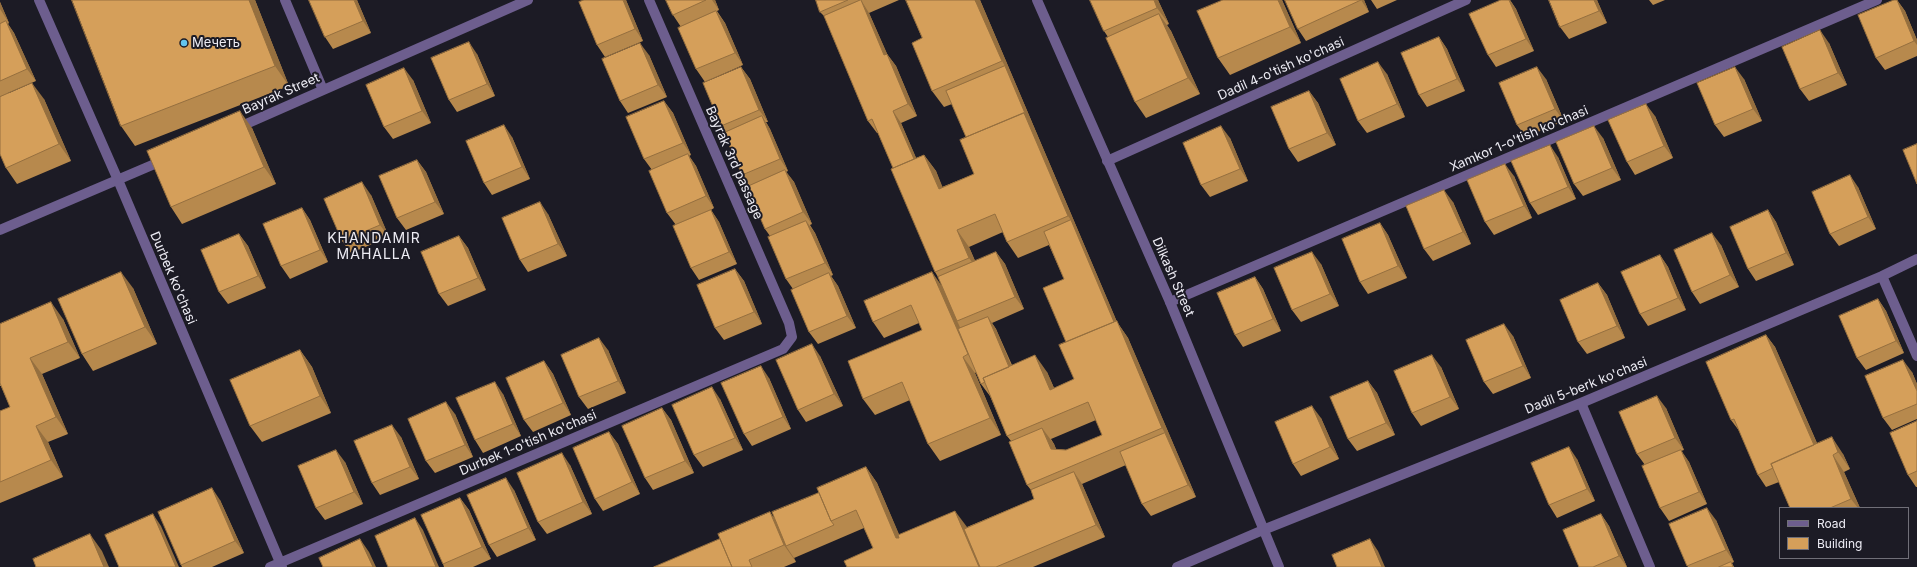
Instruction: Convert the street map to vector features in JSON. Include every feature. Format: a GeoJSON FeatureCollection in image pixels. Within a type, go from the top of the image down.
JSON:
{"type":"FeatureCollection","features":[{"type":"Feature","properties":{"kind":"street","name":"Durbek ko'chasi"},"geometry":{"type":"LineString","coordinates":[[39,0],[118,180],[281,565]]}},
{"type":"Feature","properties":{"kind":"street"},"geometry":{"type":"LineString","coordinates":[[285,0],[323,90]]}},
{"type":"Feature","properties":{"kind":"street","name":"Bayrak Street"},"geometry":{"type":"LineString","coordinates":[[224,133],[528,0]]}},
{"type":"Feature","properties":{"kind":"street","name":"Bayrak 3rd passage"},"geometry":{"type":"LineString","coordinates":[[649,0],[789,323],[792,337]]}},
{"type":"Feature","properties":{"kind":"street","name":"Dilkash Street"},"geometry":{"type":"LineString","coordinates":[[1037,0],[1170,302],[1279,567]]}},
{"type":"Feature","properties":{"kind":"street","name":"Dadil 4-o'tish ko'chasi"},"geometry":{"type":"LineString","coordinates":[[1107,161],[1466,0]]}},
{"type":"Feature","properties":{"kind":"street","name":"Xamkor 1-o'tish ko'chasi"},"geometry":{"type":"LineString","coordinates":[[1170,302],[1877,0]]}},
{"type":"Feature","properties":{"kind":"street"},"geometry":{"type":"LineString","coordinates":[[0,230],[174,155]]}},
{"type":"Feature","properties":{"kind":"street","name":"Dadil 5-berk ko'chasi"},"geometry":{"type":"LineString","coordinates":[[1177,567],[1263,530],[1580,403],[1882,276],[1917,259]]}},
{"type":"Feature","properties":{"kind":"street"},"geometry":{"type":"LineString","coordinates":[[1882,276],[1917,356]]}},
{"type":"Feature","properties":{"kind":"street","name":"Durbek 1-o'tish ko'chasi"},"geometry":{"type":"LineString","coordinates":[[270,567],[281,565],[783,349],[792,337]]}},
{"type":"Feature","properties":{"kind":"street"},"geometry":{"type":"LineString","coordinates":[[1580,403],[1650,567]]}},
{"type":"Feature","properties":{"kind":"building","name":"Мечеть"},"geometry":{"type":"Polygon","coordinates":[[[72,0],[249,0],[275,66],[121,126],[72,0]]]}},
{"type":"Feature","properties":{"kind":"building"},"geometry":{"type":"Polygon","coordinates":[[[309,0],[354,0],[363,21],[325,37],[309,0]]]}},
{"type":"Feature","properties":{"kind":"building"},"geometry":{"type":"Polygon","coordinates":[[[584,0],[623,0],[635,29],[597,45],[579,2],[584,0]]]}},
{"type":"Feature","properties":{"kind":"building"},"geometry":{"type":"Polygon","coordinates":[[[666,0],[706,0],[673,15],[666,0]]]}},
{"type":"Feature","properties":{"kind":"building"},"geometry":{"type":"Polygon","coordinates":[[[816,0],[848,0],[820,12],[816,0]]]}},
{"type":"Feature","properties":{"kind":"building"},"geometry":{"type":"Polygon","coordinates":[[[861,0],[884,55],[887,54],[908,104],[893,111],[914,159],[893,168],[872,119],[868,121],[824,16],[861,0]]]}},
{"type":"Feature","properties":{"kind":"building"},"geometry":{"type":"Polygon","coordinates":[[[906,0],[975,0],[1002,61],[932,91],[912,43],[922,38],[906,0]]]}},
{"type":"Feature","properties":{"kind":"building"},"geometry":{"type":"Polygon","coordinates":[[[1090,0],[1154,0],[1157,8],[1104,31],[1090,0]]]}},
{"type":"Feature","properties":{"kind":"building"},"geometry":{"type":"Polygon","coordinates":[[[1223,0],[1278,0],[1290,27],[1218,58],[1197,11],[1223,0]]]}},
{"type":"Feature","properties":{"kind":"building"},"geometry":{"type":"Polygon","coordinates":[[[1285,0],[1361,0],[1298,29],[1285,0]]]}},
{"type":"Feature","properties":{"kind":"building"},"geometry":{"type":"Polygon","coordinates":[[[1501,0],[1509,0],[1526,39],[1488,55],[1469,14],[1501,0]]]}},
{"type":"Feature","properties":{"kind":"building"},"geometry":{"type":"Polygon","coordinates":[[[1549,0],[1594,0],[1599,11],[1560,27],[1549,0]]]}},
{"type":"Feature","properties":{"kind":"building"},"geometry":{"type":"Polygon","coordinates":[[[1897,0],[1914,41],[1876,58],[1858,15],[1897,0]]]}},
{"type":"Feature","properties":{"kind":"building"},"geometry":{"type":"Polygon","coordinates":[[[716,11],[735,53],[696,69],[678,28],[716,11]]]}},
{"type":"Feature","properties":{"kind":"building"},"geometry":{"type":"Polygon","coordinates":[[[1159,14],[1188,78],[1135,102],[1106,38],[1159,14]]]}},
{"type":"Feature","properties":{"kind":"building"},"geometry":{"type":"Polygon","coordinates":[[[6,21],[27,69],[0,81],[0,24],[6,21]]]}},
{"type":"Feature","properties":{"kind":"building"},"geometry":{"type":"Polygon","coordinates":[[[1820,30],[1838,73],[1800,89],[1782,47],[1820,30]]]}},
{"type":"Feature","properties":{"kind":"building"},"geometry":{"type":"Polygon","coordinates":[[[1439,37],[1457,79],[1419,95],[1401,53],[1439,37]]]}},
{"type":"Feature","properties":{"kind":"building"},"geometry":{"type":"Polygon","coordinates":[[[469,42],[487,84],[449,100],[431,58],[469,42]]]}},
{"type":"Feature","properties":{"kind":"building"},"geometry":{"type":"Polygon","coordinates":[[[640,43],[658,85],[620,101],[602,59],[640,43]]]}},
{"type":"Feature","properties":{"kind":"building"},"geometry":{"type":"Polygon","coordinates":[[[1378,62],[1397,104],[1358,121],[1340,79],[1378,62]]]}},
{"type":"Feature","properties":{"kind":"building"},"geometry":{"type":"Polygon","coordinates":[[[1005,66],[1027,118],[1024,113],[966,137],[946,91],[1005,66]]]}},
{"type":"Feature","properties":{"kind":"building"},"geometry":{"type":"Polygon","coordinates":[[[741,67],[759,110],[721,126],[703,83],[741,67]]]}},
{"type":"Feature","properties":{"kind":"building"},"geometry":{"type":"Polygon","coordinates":[[[1537,67],[1555,109],[1517,125],[1499,83],[1537,67]]]}},
{"type":"Feature","properties":{"kind":"building"},"geometry":{"type":"Polygon","coordinates":[[[1735,67],[1753,109],[1715,125],[1697,83],[1735,67]]]}},
{"type":"Feature","properties":{"kind":"building"},"geometry":{"type":"Polygon","coordinates":[[[404,68],[422,111],[384,127],[366,85],[404,68]]]}},
{"type":"Feature","properties":{"kind":"building"},"geometry":{"type":"Polygon","coordinates":[[[32,83],[59,144],[6,168],[0,154],[0,97],[32,83]]]}},
{"type":"Feature","properties":{"kind":"building"},"geometry":{"type":"Polygon","coordinates":[[[1309,91],[1327,133],[1289,149],[1271,107],[1309,91]]]}},
{"type":"Feature","properties":{"kind":"building"},"geometry":{"type":"Polygon","coordinates":[[[664,101],[683,143],[644,159],[626,117],[664,101]]]}},
{"type":"Feature","properties":{"kind":"building"},"geometry":{"type":"Polygon","coordinates":[[[1646,104],[1664,146],[1627,162],[1608,120],[1646,104]]]}},
{"type":"Feature","properties":{"kind":"building"},"geometry":{"type":"Polygon","coordinates":[[[240,111],[264,167],[171,207],[147,151],[240,111]]]}},
{"type":"Feature","properties":{"kind":"building"},"geometry":{"type":"Polygon","coordinates":[[[1024,113],[1068,216],[1007,242],[995,214],[957,230],[969,258],[935,272],[891,169],[924,155],[939,189],[974,174],[960,140],[1024,113]]]}},
{"type":"Feature","properties":{"kind":"building"},"geometry":{"type":"Polygon","coordinates":[[[762,116],[780,159],[742,175],[724,133],[762,116]]]}},
{"type":"Feature","properties":{"kind":"building"},"geometry":{"type":"Polygon","coordinates":[[[504,125],[522,167],[484,183],[466,141],[504,125]]]}},
{"type":"Feature","properties":{"kind":"building"},"geometry":{"type":"Polygon","coordinates":[[[1221,126],[1240,169],[1201,185],[1183,143],[1221,126]]]}},
{"type":"Feature","properties":{"kind":"building"},"geometry":{"type":"Polygon","coordinates":[[[1594,126],[1612,168],[1574,184],[1556,142],[1594,126]]]}},
{"type":"Feature","properties":{"kind":"building"},"geometry":{"type":"Polygon","coordinates":[[[1917,144],[1917,184],[1903,150],[1917,144]]]}},
{"type":"Feature","properties":{"kind":"building"},"geometry":{"type":"Polygon","coordinates":[[[1550,145],[1568,187],[1530,203],[1511,161],[1550,145]]]}},
{"type":"Feature","properties":{"kind":"building"},"geometry":{"type":"Polygon","coordinates":[[[688,154],[706,196],[667,213],[649,171],[688,154]]]}},
{"type":"Feature","properties":{"kind":"building"},"geometry":{"type":"Polygon","coordinates":[[[417,160],[435,202],[397,218],[379,176],[417,160]]]}},
{"type":"Feature","properties":{"kind":"building"},"geometry":{"type":"Polygon","coordinates":[[[1505,164],[1524,206],[1485,222],[1467,180],[1505,164]]]}},
{"type":"Feature","properties":{"kind":"building"},"geometry":{"type":"Polygon","coordinates":[[[785,170],[803,212],[765,229],[747,187],[785,170]]]}},
{"type":"Feature","properties":{"kind":"building"},"geometry":{"type":"Polygon","coordinates":[[[1850,175],[1868,217],[1830,234],[1812,192],[1850,175]]]}},
{"type":"Feature","properties":{"kind":"building"},"geometry":{"type":"Polygon","coordinates":[[[362,182],[380,225],[342,241],[324,199],[362,182]]]}},
{"type":"Feature","properties":{"kind":"building"},"geometry":{"type":"Polygon","coordinates":[[[1444,190],[1463,232],[1424,249],[1406,206],[1444,190]]]}},
{"type":"Feature","properties":{"kind":"building"},"geometry":{"type":"Polygon","coordinates":[[[540,202],[558,244],[520,260],[502,218],[540,202]]]}},
{"type":"Feature","properties":{"kind":"building"},"geometry":{"type":"Polygon","coordinates":[[[302,208],[320,250],[281,266],[263,224],[302,208]]]}},
{"type":"Feature","properties":{"kind":"building"},"geometry":{"type":"Polygon","coordinates":[[[711,210],[729,252],[691,268],[673,226],[711,210]]]}},
{"type":"Feature","properties":{"kind":"building"},"geometry":{"type":"Polygon","coordinates":[[[1768,210],[1786,253],[1748,269],[1730,227],[1768,210]]]}},
{"type":"Feature","properties":{"kind":"building"},"geometry":{"type":"Polygon","coordinates":[[[1071,220],[1114,322],[1066,342],[1043,288],[1064,279],[1044,232],[1071,220]]]}},
{"type":"Feature","properties":{"kind":"building"},"geometry":{"type":"Polygon","coordinates":[[[806,221],[825,263],[786,279],[768,237],[806,221]]]}},
{"type":"Feature","properties":{"kind":"building"},"geometry":{"type":"Polygon","coordinates":[[[1380,223],[1398,266],[1360,282],[1342,239],[1380,223]]]}},
{"type":"Feature","properties":{"kind":"building"},"geometry":{"type":"Polygon","coordinates":[[[1712,233],[1730,275],[1692,292],[1674,250],[1712,233]]]}},
{"type":"Feature","properties":{"kind":"building"},"geometry":{"type":"Polygon","coordinates":[[[239,234],[258,276],[219,292],[201,250],[239,234]]]}},
{"type":"Feature","properties":{"kind":"building"},"geometry":{"type":"Polygon","coordinates":[[[459,236],[478,278],[439,294],[421,252],[459,236]]]}},
{"type":"Feature","properties":{"kind":"building"},"geometry":{"type":"Polygon","coordinates":[[[996,252],[1015,297],[957,321],[938,277],[996,252]]]}},
{"type":"Feature","properties":{"kind":"building"},"geometry":{"type":"Polygon","coordinates":[[[1312,252],[1330,294],[1292,310],[1274,268],[1312,252]]]}},
{"type":"Feature","properties":{"kind":"building"},"geometry":{"type":"Polygon","coordinates":[[[1660,255],[1678,298],[1640,314],[1621,272],[1660,255]]]}},
{"type":"Feature","properties":{"kind":"building"},"geometry":{"type":"Polygon","coordinates":[[[735,269],[754,312],[715,328],[697,285],[735,269]]]}},
{"type":"Feature","properties":{"kind":"building"},"geometry":{"type":"Polygon","coordinates":[[[121,272],[145,327],[82,354],[58,299],[121,272]]]}},
{"type":"Feature","properties":{"kind":"building"},"geometry":{"type":"Polygon","coordinates":[[[932,272],[968,354],[963,357],[990,418],[928,444],[902,382],[863,399],[848,361],[922,330],[911,305],[873,322],[864,301],[932,272]]]}},
{"type":"Feature","properties":{"kind":"building"},"geometry":{"type":"Polygon","coordinates":[[[829,273],[847,316],[809,332],[791,290],[829,273]]]}},
{"type":"Feature","properties":{"kind":"building"},"geometry":{"type":"Polygon","coordinates":[[[1255,277],[1273,319],[1235,335],[1217,293],[1255,277]]]}},
{"type":"Feature","properties":{"kind":"building"},"geometry":{"type":"Polygon","coordinates":[[[1598,283],[1617,326],[1578,342],[1560,300],[1598,283]]]}},
{"type":"Feature","properties":{"kind":"building"},"geometry":{"type":"Polygon","coordinates":[[[1878,299],[1896,341],[1857,358],[1839,316],[1878,299]]]}},
{"type":"Feature","properties":{"kind":"building"},"geometry":{"type":"Polygon","coordinates":[[[51,302],[68,342],[30,358],[56,417],[36,426],[51,460],[0,482],[0,411],[10,407],[0,383],[0,324],[51,302]]]}},
{"type":"Feature","properties":{"kind":"building"},"geometry":{"type":"Polygon","coordinates":[[[988,317],[1009,367],[983,378],[985,382],[981,384],[958,329],[988,317]]]}},
{"type":"Feature","properties":{"kind":"building"},"geometry":{"type":"Polygon","coordinates":[[[1117,321],[1162,428],[1027,485],[1009,442],[1042,428],[1051,449],[1066,450],[1102,435],[1088,402],[1007,436],[983,378],[1035,355],[1050,390],[1074,379],[1059,345],[1117,321]]]}},
{"type":"Feature","properties":{"kind":"building"},"geometry":{"type":"Polygon","coordinates":[[[1504,324],[1523,366],[1484,382],[1466,340],[1504,324]]]}},
{"type":"Feature","properties":{"kind":"building"},"geometry":{"type":"Polygon","coordinates":[[[1766,335],[1814,445],[1771,464],[1773,468],[1758,475],[1734,419],[1731,420],[1706,362],[1766,335]]]}},
{"type":"Feature","properties":{"kind":"building"},"geometry":{"type":"Polygon","coordinates":[[[599,338],[618,381],[579,397],[561,355],[599,338]]]}},
{"type":"Feature","properties":{"kind":"building"},"geometry":{"type":"Polygon","coordinates":[[[812,344],[834,394],[798,410],[776,360],[812,344]]]}},
{"type":"Feature","properties":{"kind":"building"},"geometry":{"type":"Polygon","coordinates":[[[300,350],[320,396],[250,426],[230,380],[300,350]]]}},
{"type":"Feature","properties":{"kind":"building"},"geometry":{"type":"Polygon","coordinates":[[[1432,355],[1450,397],[1412,413],[1394,371],[1432,355]]]}},
{"type":"Feature","properties":{"kind":"building"},"geometry":{"type":"Polygon","coordinates":[[[1903,360],[1917,391],[1917,404],[1883,418],[1865,376],[1903,360]]]}},
{"type":"Feature","properties":{"kind":"building"},"geometry":{"type":"Polygon","coordinates":[[[544,361],[563,403],[524,420],[506,378],[544,361]]]}},
{"type":"Feature","properties":{"kind":"building"},"geometry":{"type":"Polygon","coordinates":[[[761,366],[783,417],[744,434],[721,383],[761,366]]]}},
{"type":"Feature","properties":{"kind":"building"},"geometry":{"type":"Polygon","coordinates":[[[1368,381],[1386,423],[1348,439],[1330,397],[1368,381]]]}},
{"type":"Feature","properties":{"kind":"building"},"geometry":{"type":"Polygon","coordinates":[[[495,382],[513,424],[475,440],[456,398],[495,382]]]}},
{"type":"Feature","properties":{"kind":"building"},"geometry":{"type":"Polygon","coordinates":[[[712,387],[735,438],[694,455],[672,405],[712,387]]]}},
{"type":"Feature","properties":{"kind":"building"},"geometry":{"type":"Polygon","coordinates":[[[1657,396],[1675,438],[1637,454],[1619,412],[1657,396]]]}},
{"type":"Feature","properties":{"kind":"building"},"geometry":{"type":"Polygon","coordinates":[[[446,402],[465,445],[426,461],[408,419],[446,402]]]}},
{"type":"Feature","properties":{"kind":"building"},"geometry":{"type":"Polygon","coordinates":[[[1312,406],[1330,447],[1293,464],[1275,422],[1312,406]]]}},
{"type":"Feature","properties":{"kind":"building"},"geometry":{"type":"Polygon","coordinates":[[[662,408],[685,461],[645,478],[622,426],[662,408]]]}},
{"type":"Feature","properties":{"kind":"building"},"geometry":{"type":"Polygon","coordinates":[[[1917,421],[1917,471],[1908,475],[1890,433],[1917,421]]]}},
{"type":"Feature","properties":{"kind":"building"},"geometry":{"type":"Polygon","coordinates":[[[392,425],[410,467],[372,483],[354,441],[392,425]]]}},
{"type":"Feature","properties":{"kind":"building"},"geometry":{"type":"Polygon","coordinates":[[[609,432],[632,482],[595,499],[573,448],[609,432]]]}},
{"type":"Feature","properties":{"kind":"building"},"geometry":{"type":"Polygon","coordinates":[[[1165,433],[1188,485],[1142,504],[1120,452],[1165,433]]]}},
{"type":"Feature","properties":{"kind":"building"},"geometry":{"type":"Polygon","coordinates":[[[1832,437],[1838,452],[1833,455],[1851,499],[1832,507],[1790,507],[1771,464],[1832,437]]]}},
{"type":"Feature","properties":{"kind":"building"},"geometry":{"type":"Polygon","coordinates":[[[1569,447],[1587,489],[1549,505],[1531,463],[1569,447]]]}},
{"type":"Feature","properties":{"kind":"building"},"geometry":{"type":"Polygon","coordinates":[[[336,450],[354,492],[316,508],[298,466],[336,450]]]}},
{"type":"Feature","properties":{"kind":"building"},"geometry":{"type":"Polygon","coordinates":[[[1681,450],[1699,492],[1660,508],[1642,466],[1681,450]]]}},
{"type":"Feature","properties":{"kind":"building"},"geometry":{"type":"Polygon","coordinates":[[[562,453],[583,502],[538,522],[517,473],[562,453]]]}},
{"type":"Feature","properties":{"kind":"building"},"geometry":{"type":"Polygon","coordinates":[[[866,467],[896,538],[899,538],[898,535],[955,511],[979,567],[847,567],[844,561],[873,548],[856,510],[831,521],[817,488],[866,467]]]}},
{"type":"Feature","properties":{"kind":"building"},"geometry":{"type":"Polygon","coordinates":[[[1074,472],[1096,525],[996,567],[980,567],[964,529],[1034,499],[1031,490],[1074,472]]]}},
{"type":"Feature","properties":{"kind":"building"},"geometry":{"type":"Polygon","coordinates":[[[506,478],[528,528],[489,545],[467,495],[506,478]]]}},
{"type":"Feature","properties":{"kind":"building"},"geometry":{"type":"Polygon","coordinates":[[[212,488],[235,541],[181,565],[158,512],[212,488]]]}},
{"type":"Feature","properties":{"kind":"building"},"geometry":{"type":"Polygon","coordinates":[[[819,493],[834,525],[786,546],[772,512],[819,493]]]}},
{"type":"Feature","properties":{"kind":"building"},"geometry":{"type":"Polygon","coordinates":[[[460,498],[482,547],[443,564],[421,515],[460,498]]]}},
{"type":"Feature","properties":{"kind":"building"},"geometry":{"type":"Polygon","coordinates":[[[1707,508],[1726,550],[1687,566],[1669,524],[1707,508]]]}},
{"type":"Feature","properties":{"kind":"building"},"geometry":{"type":"Polygon","coordinates":[[[770,512],[784,545],[749,560],[752,567],[732,567],[718,534],[770,512]]]}},
{"type":"Feature","properties":{"kind":"building"},"geometry":{"type":"Polygon","coordinates":[[[153,514],[176,567],[119,567],[105,535],[153,514]]]}},
{"type":"Feature","properties":{"kind":"building"},"geometry":{"type":"Polygon","coordinates":[[[1601,514],[1619,556],[1593,567],[1579,567],[1563,530],[1601,514]]]}},
{"type":"Feature","properties":{"kind":"building"},"geometry":{"type":"Polygon","coordinates":[[[415,518],[436,567],[388,567],[375,536],[415,518]]]}},
{"type":"Feature","properties":{"kind":"building"},"geometry":{"type":"Polygon","coordinates":[[[90,534],[104,567],[36,567],[33,559],[90,534]]]}},
{"type":"Feature","properties":{"kind":"building"},"geometry":{"type":"Polygon","coordinates":[[[360,539],[373,567],[323,567],[319,558],[360,539]]]}},
{"type":"Feature","properties":{"kind":"building"},"geometry":{"type":"Polygon","coordinates":[[[720,539],[732,567],[654,567],[720,539]]]}},
{"type":"Feature","properties":{"kind":"building"},"geometry":{"type":"Polygon","coordinates":[[[1370,539],[1382,567],[1337,567],[1332,555],[1370,539]]]}},
{"type":"Feature","properties":{"kind":"building"},"geometry":{"type":"Polygon","coordinates":[[[1731,562],[1733,567],[1719,567],[1731,562]]]}},
{"type":"Feature","properties":{"kind":"place","name":"Мечеть"},"geometry":{"type":"Point","coordinates":[184,43]}},
{"type":"Feature","properties":{"kind":"district","name":"KHANDAMIR MAHALLA"},"geometry":{"type":"Point","coordinates":[374,248]}}]}
